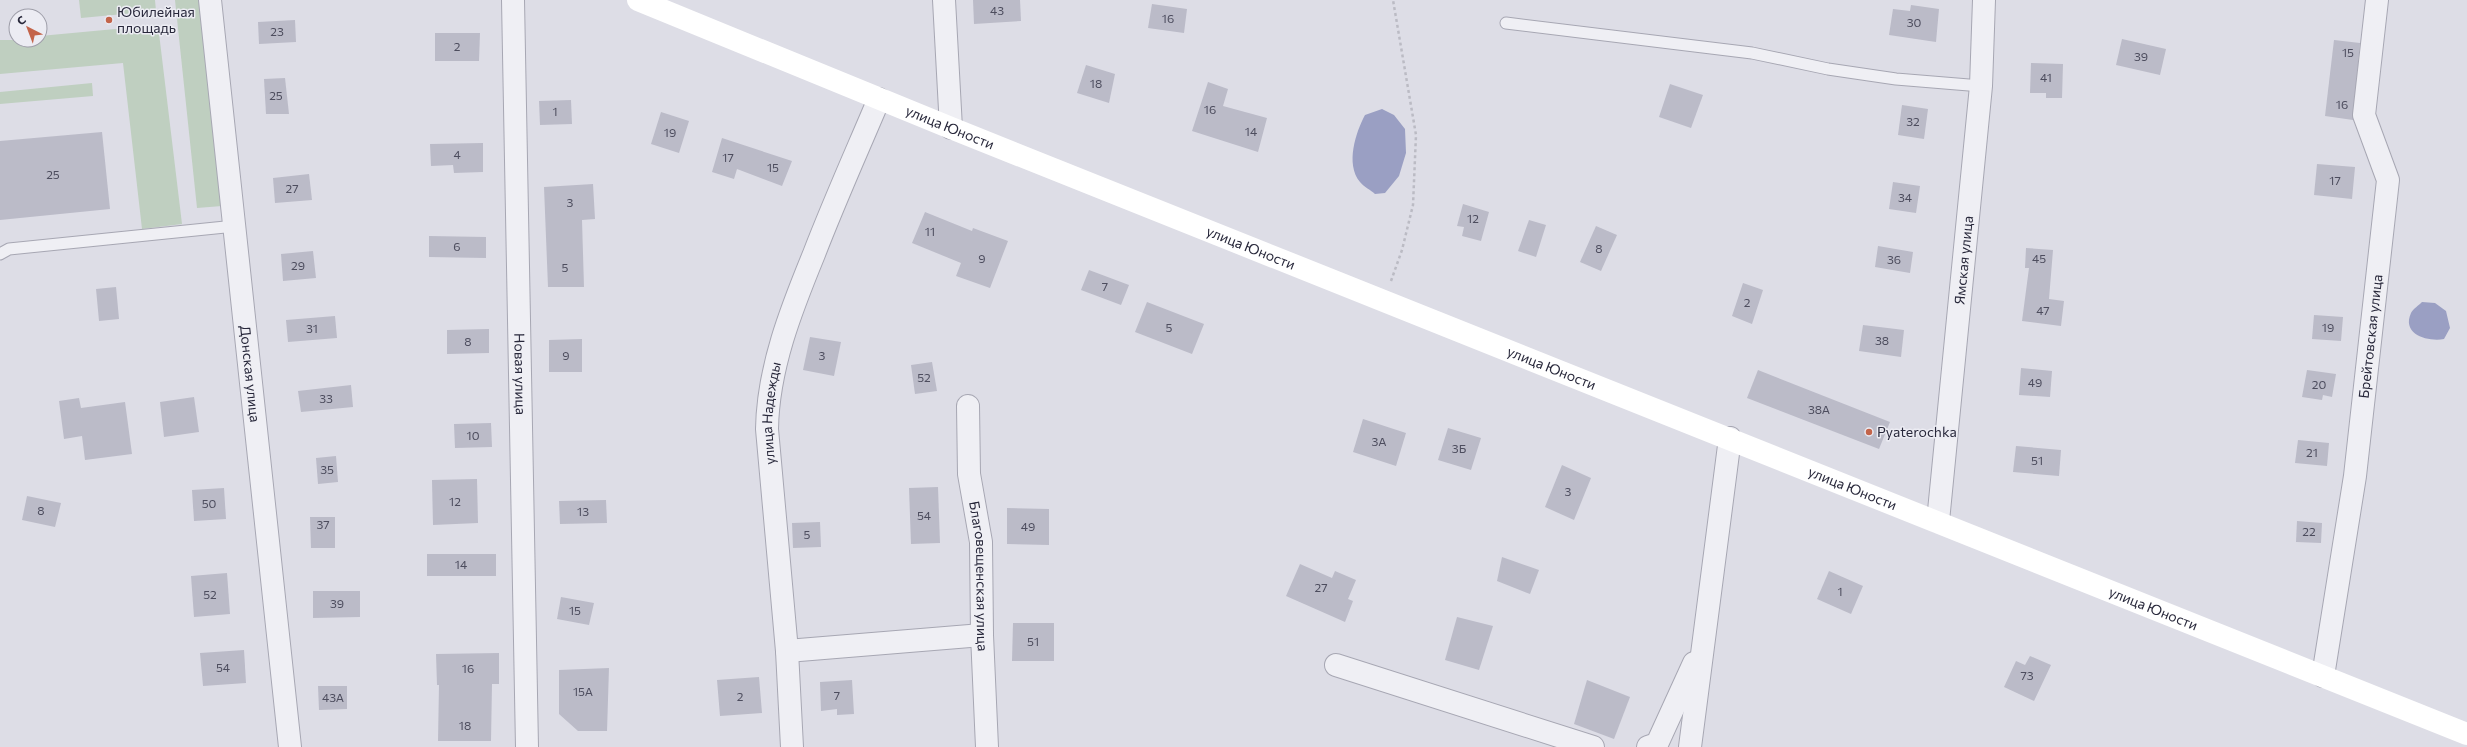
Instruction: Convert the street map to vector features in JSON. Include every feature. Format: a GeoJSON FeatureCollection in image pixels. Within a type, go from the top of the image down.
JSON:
{"type":"FeatureCollection","features":[{"type":"Feature","properties":{"kind":"street","name":"Донская улица"},"geometry":{"type":"LineString","coordinates":[[210,0],[290,747]]}},
{"type":"Feature","properties":{"kind":"street","name":"Новая улица"},"geometry":{"type":"LineString","coordinates":[[513,0],[526,747]]}},
{"type":"Feature","properties":{"kind":"street","name":"улица Юности"},"geometry":{"type":"LineString","coordinates":[[638,0],[951,128],[1938,521],[2467,734]]}},
{"type":"Feature","properties":{"kind":"street"},"geometry":{"type":"LineString","coordinates":[[944,0],[951,128]]}},
{"type":"Feature","properties":{"kind":"street","name":"Ямская улица"},"geometry":{"type":"LineString","coordinates":[[1938,521],[1981,86],[1984,0]]}},
{"type":"Feature","properties":{"kind":"street","name":"Брейтовская улица"},"geometry":{"type":"LineString","coordinates":[[2323,676],[2355,476],[2388,180],[2364,115],[2377,0]]}},
{"type":"Feature","properties":{"kind":"street","name":"улица Надежды"},"geometry":{"type":"LineString","coordinates":[[792,747],[787,651],[767,429],[768,399],[793,304],[879,99]]}},
{"type":"Feature","properties":{"kind":"street","name":"Благовещенская улица"},"geometry":{"type":"LineString","coordinates":[[968,406],[969,474],[981,542],[982,635],[987,747]]}},
{"type":"Feature","properties":{"kind":"street"},"geometry":{"type":"LineString","coordinates":[[1690,747],[1730,438]]}},
{"type":"Feature","properties":{"kind":"street"},"geometry":{"type":"LineString","coordinates":[[787,651],[982,635]]}},
{"type":"Feature","properties":{"kind":"street"},"geometry":{"type":"LineString","coordinates":[[1648,747],[1658,744],[1704,642]]}},
{"type":"Feature","properties":{"kind":"street"},"geometry":{"type":"LineString","coordinates":[[1336,665],[1592,747]]}},
{"type":"Feature","properties":{"kind":"lane"},"geometry":{"type":"LineString","coordinates":[[1506,23],[1752,53],[1828,69],[1896,79],[1981,86]]}},
{"type":"Feature","properties":{"kind":"lane"},"geometry":{"type":"LineString","coordinates":[[0,254],[9,249],[234,226]]}},
{"type":"Feature","properties":{"kind":"path"},"geometry":{"type":"LineString","coordinates":[[1384,301],[1402,250],[1413,205],[1416,135],[1393,0]]}},
{"type":"Feature","properties":{"kind":"green space"},"geometry":{"type":"Polygon","coordinates":[[[79,0],[155,0],[156,11],[81,18],[79,0]]]}},
{"type":"Feature","properties":{"kind":"green space"},"geometry":{"type":"Polygon","coordinates":[[[175,0],[200,0],[222,206],[197,208],[175,0]]]}},
{"type":"Feature","properties":{"kind":"green space"},"geometry":{"type":"Polygon","coordinates":[[[158,25],[182,224],[142,229],[123,63],[0,74],[0,40],[8,40],[8,48],[48,48],[48,35],[158,25]]]}},
{"type":"Feature","properties":{"kind":"green space"},"geometry":{"type":"Polygon","coordinates":[[[92,83],[93,96],[0,104],[0,92],[92,83]]]}},
{"type":"Feature","properties":{"kind":"water"},"geometry":{"type":"Polygon","coordinates":[[[1382,109],[1394,115],[1405,129],[1406,153],[1399,176],[1385,193],[1375,194],[1360,182],[1353,166],[1353,157],[1358,130],[1365,115],[1382,109]]]}},
{"type":"Feature","properties":{"kind":"water"},"geometry":{"type":"Polygon","coordinates":[[[2422,302],[2435,303],[2446,311],[2450,328],[2444,339],[2438,340],[2424,338],[2413,332],[2410,327],[2409,321],[2411,313],[2422,302]]]}},
{"type":"Feature","properties":{"kind":"building"},"geometry":{"type":"Polygon","coordinates":[[[973,0],[1020,0],[1021,21],[974,24],[973,0]]]}},
{"type":"Feature","properties":{"kind":"building"},"geometry":{"type":"Polygon","coordinates":[[[1152,4],[1187,9],[1184,33],[1148,28],[1152,4]]]}},
{"type":"Feature","properties":{"kind":"building"},"geometry":{"type":"Polygon","coordinates":[[[1911,5],[1939,9],[1936,42],[1889,35],[1893,9],[1910,11],[1911,5]]]}},
{"type":"Feature","properties":{"kind":"building"},"geometry":{"type":"Polygon","coordinates":[[[295,20],[296,42],[259,44],[258,22],[295,20]]]}},
{"type":"Feature","properties":{"kind":"building"},"geometry":{"type":"Polygon","coordinates":[[[435,33],[480,33],[479,61],[435,61],[435,33]]]}},
{"type":"Feature","properties":{"kind":"building"},"geometry":{"type":"Polygon","coordinates":[[[2122,39],[2166,49],[2160,75],[2116,65],[2122,39]]]}},
{"type":"Feature","properties":{"kind":"building"},"geometry":{"type":"Polygon","coordinates":[[[2334,40],[2360,43],[2353,120],[2325,116],[2334,40]]]}},
{"type":"Feature","properties":{"kind":"building"},"geometry":{"type":"Polygon","coordinates":[[[2031,63],[2063,64],[2062,98],[2046,98],[2046,93],[2030,93],[2031,63]]]}},
{"type":"Feature","properties":{"kind":"building"},"geometry":{"type":"Polygon","coordinates":[[[1086,65],[1115,74],[1109,103],[1077,93],[1086,65]]]}},
{"type":"Feature","properties":{"kind":"building"},"geometry":{"type":"Polygon","coordinates":[[[285,78],[289,114],[266,114],[264,79],[285,78]]]}},
{"type":"Feature","properties":{"kind":"building"},"geometry":{"type":"Polygon","coordinates":[[[1208,82],[1228,89],[1223,106],[1267,118],[1258,152],[1192,131],[1208,82]]]}},
{"type":"Feature","properties":{"kind":"building"},"geometry":{"type":"Polygon","coordinates":[[[1670,84],[1703,95],[1691,128],[1659,117],[1670,84]]]}},
{"type":"Feature","properties":{"kind":"building"},"geometry":{"type":"Polygon","coordinates":[[[571,100],[572,124],[540,125],[539,101],[571,100]]]}},
{"type":"Feature","properties":{"kind":"building"},"geometry":{"type":"Polygon","coordinates":[[[1902,105],[1928,109],[1924,139],[1898,135],[1902,105]]]}},
{"type":"Feature","properties":{"kind":"building"},"geometry":{"type":"Polygon","coordinates":[[[661,112],[689,121],[679,153],[651,144],[661,112]]]}},
{"type":"Feature","properties":{"kind":"building"},"geometry":{"type":"Polygon","coordinates":[[[102,132],[110,209],[0,220],[0,141],[102,132]]]}},
{"type":"Feature","properties":{"kind":"building"},"geometry":{"type":"Polygon","coordinates":[[[722,138],[792,161],[782,186],[737,169],[734,179],[712,172],[722,138]]]}},
{"type":"Feature","properties":{"kind":"building"},"geometry":{"type":"Polygon","coordinates":[[[483,143],[483,172],[454,173],[453,165],[431,166],[430,144],[483,143]]]}},
{"type":"Feature","properties":{"kind":"building"},"geometry":{"type":"Polygon","coordinates":[[[2317,164],[2355,167],[2352,199],[2314,195],[2317,164]]]}},
{"type":"Feature","properties":{"kind":"building"},"geometry":{"type":"Polygon","coordinates":[[[309,174],[312,200],[275,203],[273,178],[309,174]]]}},
{"type":"Feature","properties":{"kind":"building"},"geometry":{"type":"Polygon","coordinates":[[[1893,182],[1920,186],[1916,213],[1889,209],[1893,182]]]}},
{"type":"Feature","properties":{"kind":"building"},"geometry":{"type":"Polygon","coordinates":[[[593,184],[595,219],[582,220],[584,287],[548,287],[544,187],[593,184]]]}},
{"type":"Feature","properties":{"kind":"building"},"geometry":{"type":"Polygon","coordinates":[[[1463,204],[1489,212],[1481,241],[1462,236],[1464,227],[1457,226],[1463,204]]]}},
{"type":"Feature","properties":{"kind":"building"},"geometry":{"type":"Polygon","coordinates":[[[925,212],[972,231],[973,228],[1008,241],[990,288],[956,276],[961,263],[912,243],[925,212]]]}},
{"type":"Feature","properties":{"kind":"building"},"geometry":{"type":"Polygon","coordinates":[[[1529,220],[1546,225],[1536,257],[1518,251],[1529,220]]]}},
{"type":"Feature","properties":{"kind":"building"},"geometry":{"type":"Polygon","coordinates":[[[1596,226],[1617,235],[1601,271],[1580,262],[1596,226]]]}},
{"type":"Feature","properties":{"kind":"building"},"geometry":{"type":"Polygon","coordinates":[[[429,236],[486,237],[486,258],[429,257],[429,236]]]}},
{"type":"Feature","properties":{"kind":"building"},"geometry":{"type":"Polygon","coordinates":[[[1878,246],[1913,252],[1910,273],[1875,267],[1878,246]]]}},
{"type":"Feature","properties":{"kind":"building"},"geometry":{"type":"Polygon","coordinates":[[[2026,248],[2053,250],[2049,299],[2064,301],[2061,326],[2022,321],[2029,268],[2025,268],[2026,248]]]}},
{"type":"Feature","properties":{"kind":"building"},"geometry":{"type":"Polygon","coordinates":[[[313,251],[316,278],[283,281],[281,254],[313,251]]]}},
{"type":"Feature","properties":{"kind":"building"},"geometry":{"type":"Polygon","coordinates":[[[1089,270],[1129,285],[1121,305],[1081,290],[1089,270]]]}},
{"type":"Feature","properties":{"kind":"building"},"geometry":{"type":"Polygon","coordinates":[[[1743,283],[1763,290],[1752,324],[1732,316],[1743,283]]]}},
{"type":"Feature","properties":{"kind":"building"},"geometry":{"type":"Polygon","coordinates":[[[116,287],[119,319],[99,321],[96,289],[116,287]]]}},
{"type":"Feature","properties":{"kind":"building"},"geometry":{"type":"Polygon","coordinates":[[[1147,302],[1204,324],[1192,354],[1135,332],[1147,302]]]}},
{"type":"Feature","properties":{"kind":"building"},"geometry":{"type":"Polygon","coordinates":[[[2314,315],[2343,317],[2341,341],[2312,339],[2314,315]]]}},
{"type":"Feature","properties":{"kind":"building"},"geometry":{"type":"Polygon","coordinates":[[[335,316],[337,338],[288,342],[286,320],[335,316]]]}},
{"type":"Feature","properties":{"kind":"building"},"geometry":{"type":"Polygon","coordinates":[[[1863,325],[1904,330],[1901,357],[1859,351],[1863,325]]]}},
{"type":"Feature","properties":{"kind":"building"},"geometry":{"type":"Polygon","coordinates":[[[489,329],[489,353],[447,354],[447,330],[489,329]]]}},
{"type":"Feature","properties":{"kind":"building"},"geometry":{"type":"Polygon","coordinates":[[[810,337],[841,342],[834,376],[803,370],[810,337]]]}},
{"type":"Feature","properties":{"kind":"building"},"geometry":{"type":"Polygon","coordinates":[[[582,339],[582,372],[549,372],[549,340],[582,339]]]}},
{"type":"Feature","properties":{"kind":"building"},"geometry":{"type":"Polygon","coordinates":[[[932,362],[937,391],[915,394],[911,365],[932,362]]]}},
{"type":"Feature","properties":{"kind":"building"},"geometry":{"type":"Polygon","coordinates":[[[2021,368],[2052,371],[2050,397],[2019,395],[2021,368]]]}},
{"type":"Feature","properties":{"kind":"building"},"geometry":{"type":"Polygon","coordinates":[[[1758,370],[1890,422],[1879,449],[1747,398],[1758,370]]]}},
{"type":"Feature","properties":{"kind":"building"},"geometry":{"type":"Polygon","coordinates":[[[2307,370],[2336,374],[2332,397],[2323,395],[2322,400],[2302,397],[2307,370]]]}},
{"type":"Feature","properties":{"kind":"building"},"geometry":{"type":"Polygon","coordinates":[[[351,385],[353,407],[301,412],[298,391],[351,385]]]}},
{"type":"Feature","properties":{"kind":"building"},"geometry":{"type":"Polygon","coordinates":[[[194,397],[199,432],[164,437],[160,402],[194,397]]]}},
{"type":"Feature","properties":{"kind":"building"},"geometry":{"type":"Polygon","coordinates":[[[79,398],[81,408],[125,402],[132,454],[85,460],[82,436],[64,439],[59,401],[79,398]]]}},
{"type":"Feature","properties":{"kind":"building"},"geometry":{"type":"Polygon","coordinates":[[[1363,419],[1406,433],[1396,466],[1353,452],[1363,419]]]}},
{"type":"Feature","properties":{"kind":"building"},"geometry":{"type":"Polygon","coordinates":[[[491,423],[492,447],[455,448],[454,424],[491,423]]]}},
{"type":"Feature","properties":{"kind":"building"},"geometry":{"type":"Polygon","coordinates":[[[1448,428],[1481,438],[1471,470],[1438,460],[1448,428]]]}},
{"type":"Feature","properties":{"kind":"building"},"geometry":{"type":"Polygon","coordinates":[[[2298,440],[2329,443],[2327,466],[2295,463],[2298,440]]]}},
{"type":"Feature","properties":{"kind":"building"},"geometry":{"type":"Polygon","coordinates":[[[2016,446],[2061,450],[2059,476],[2013,472],[2016,446]]]}},
{"type":"Feature","properties":{"kind":"building"},"geometry":{"type":"Polygon","coordinates":[[[336,456],[338,482],[318,484],[316,458],[336,456]]]}},
{"type":"Feature","properties":{"kind":"building"},"geometry":{"type":"Polygon","coordinates":[[[1562,465],[1591,478],[1574,520],[1545,507],[1562,465]]]}},
{"type":"Feature","properties":{"kind":"building"},"geometry":{"type":"Polygon","coordinates":[[[477,479],[478,523],[433,525],[432,480],[477,479]]]}},
{"type":"Feature","properties":{"kind":"building"},"geometry":{"type":"Polygon","coordinates":[[[938,487],[940,543],[911,544],[909,488],[938,487]]]}},
{"type":"Feature","properties":{"kind":"building"},"geometry":{"type":"Polygon","coordinates":[[[224,488],[226,519],[194,521],[192,490],[224,488]]]}},
{"type":"Feature","properties":{"kind":"building"},"geometry":{"type":"Polygon","coordinates":[[[27,496],[61,503],[55,527],[22,520],[27,496]]]}},
{"type":"Feature","properties":{"kind":"building"},"geometry":{"type":"Polygon","coordinates":[[[606,500],[607,523],[560,524],[559,501],[606,500]]]}},
{"type":"Feature","properties":{"kind":"building"},"geometry":{"type":"Polygon","coordinates":[[[1007,508],[1049,509],[1049,545],[1007,544],[1007,508]]]}},
{"type":"Feature","properties":{"kind":"building"},"geometry":{"type":"Polygon","coordinates":[[[310,517],[335,517],[335,548],[311,548],[310,517]]]}},
{"type":"Feature","properties":{"kind":"building"},"geometry":{"type":"Polygon","coordinates":[[[2297,521],[2322,523],[2321,543],[2296,542],[2297,521]]]}},
{"type":"Feature","properties":{"kind":"building"},"geometry":{"type":"Polygon","coordinates":[[[820,522],[821,547],[793,548],[792,523],[820,522]]]}},
{"type":"Feature","properties":{"kind":"building"},"geometry":{"type":"Polygon","coordinates":[[[427,554],[496,554],[496,576],[427,576],[427,554]]]}},
{"type":"Feature","properties":{"kind":"building"},"geometry":{"type":"Polygon","coordinates":[[[1502,557],[1539,570],[1530,594],[1497,581],[1502,557]]]}},
{"type":"Feature","properties":{"kind":"building"},"geometry":{"type":"Polygon","coordinates":[[[1300,564],[1332,578],[1335,571],[1356,580],[1348,599],[1353,601],[1345,622],[1286,596],[1300,564]]]}},
{"type":"Feature","properties":{"kind":"building"},"geometry":{"type":"Polygon","coordinates":[[[1829,571],[1863,586],[1851,614],[1817,599],[1829,571]]]}},
{"type":"Feature","properties":{"kind":"building"},"geometry":{"type":"Polygon","coordinates":[[[227,573],[230,614],[194,617],[191,576],[227,573]]]}},
{"type":"Feature","properties":{"kind":"building"},"geometry":{"type":"Polygon","coordinates":[[[313,591],[360,591],[360,617],[313,618],[313,591]]]}},
{"type":"Feature","properties":{"kind":"building"},"geometry":{"type":"Polygon","coordinates":[[[561,597],[594,603],[589,625],[557,619],[561,597]]]}},
{"type":"Feature","properties":{"kind":"building"},"geometry":{"type":"Polygon","coordinates":[[[1457,617],[1493,626],[1479,670],[1445,660],[1457,617]]]}},
{"type":"Feature","properties":{"kind":"building"},"geometry":{"type":"Polygon","coordinates":[[[1013,623],[1054,623],[1054,661],[1012,661],[1013,623]]]}},
{"type":"Feature","properties":{"kind":"building"},"geometry":{"type":"Polygon","coordinates":[[[244,650],[246,683],[203,686],[200,653],[244,650]]]}},
{"type":"Feature","properties":{"kind":"building"},"geometry":{"type":"Polygon","coordinates":[[[499,653],[499,684],[492,684],[491,741],[438,741],[439,685],[437,685],[436,654],[499,653]]]}},
{"type":"Feature","properties":{"kind":"building"},"geometry":{"type":"Polygon","coordinates":[[[2030,656],[2051,665],[2034,701],[2004,687],[2016,661],[2025,665],[2030,656]]]}},
{"type":"Feature","properties":{"kind":"building"},"geometry":{"type":"Polygon","coordinates":[[[609,668],[607,731],[578,731],[559,714],[559,670],[609,668]]]}},
{"type":"Feature","properties":{"kind":"building"},"geometry":{"type":"Polygon","coordinates":[[[759,677],[762,713],[720,716],[717,680],[759,677]]]}},
{"type":"Feature","properties":{"kind":"building"},"geometry":{"type":"Polygon","coordinates":[[[852,680],[854,714],[837,715],[837,709],[821,711],[820,682],[852,680]]]}},
{"type":"Feature","properties":{"kind":"building"},"geometry":{"type":"Polygon","coordinates":[[[1587,680],[1630,697],[1614,739],[1574,724],[1587,680]]]}},
{"type":"Feature","properties":{"kind":"building"},"geometry":{"type":"Polygon","coordinates":[[[318,686],[347,686],[347,709],[319,710],[318,686]]]}},
{"type":"Feature","properties":{"kind":"place","name":"Юбилейная площадь"},"geometry":{"type":"Point","coordinates":[109,20]}},
{"type":"Feature","properties":{"kind":"place","name":"Pyaterochka"},"geometry":{"type":"Point","coordinates":[1869,432]}}]}
